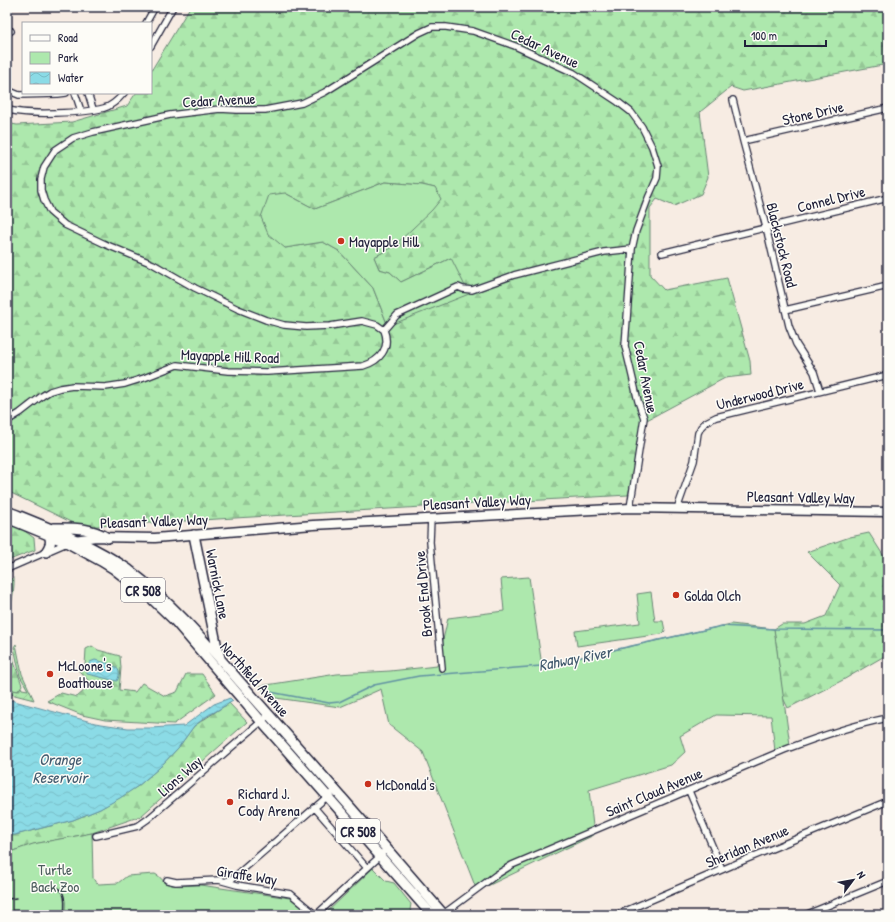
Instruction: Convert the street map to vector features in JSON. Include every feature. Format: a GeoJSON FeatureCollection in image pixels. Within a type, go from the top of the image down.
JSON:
{"type":"FeatureCollection","features":[{"type":"Feature","properties":{"kind":"main road","name":"Pleasant Valley Way"},"geometry":{"type":"LineString","coordinates":[[72,541],[96,537],[155,538],[313,525],[630,508],[888,512]]}},
{"type":"Feature","properties":{"kind":"main road","name":"Northfield Avenue"},"geometry":{"type":"LineString","coordinates":[[7,510],[49,532]]}},
{"type":"Feature","properties":{"kind":"main road","name":"Northfield Avenue"},"geometry":{"type":"LineString","coordinates":[[7,518],[49,532],[105,554],[142,581],[177,612],[261,721],[432,915]]}},
{"type":"Feature","properties":{"kind":"main road"},"geometry":{"type":"LineString","coordinates":[[46,552],[51,540],[49,532],[91,530],[98,531],[108,538]]}},
{"type":"Feature","properties":{"kind":"main road","name":"Warnick Lane"},"geometry":{"type":"LineString","coordinates":[[194,535],[216,643],[222,662]]}},
{"type":"Feature","properties":{"kind":"main road","name":"Northfield Avenue"},"geometry":{"type":"LineString","coordinates":[[207,652],[222,662],[336,789],[443,915]]}},
{"type":"Feature","properties":{"kind":"street"},"geometry":{"type":"LineString","coordinates":[[152,44],[173,7]]}},
{"type":"Feature","properties":{"kind":"street"},"geometry":{"type":"LineString","coordinates":[[147,22],[154,8]]}},
{"type":"Feature","properties":{"kind":"street","name":"Cedar Avenue"},"geometry":{"type":"LineString","coordinates":[[386,328],[362,321],[312,327],[284,325],[238,309],[152,264],[65,225],[50,212],[44,200],[41,190],[41,179],[44,167],[55,150],[64,143],[73,138],[93,132],[170,115],[220,109],[265,110],[302,103],[325,92],[419,33],[432,27],[473,31],[515,46],[574,73],[631,112],[642,126],[652,147],[658,166],[657,178],[636,231],[632,249],[626,346],[638,401],[644,418],[630,508]]}},
{"type":"Feature","properties":{"kind":"street"},"geometry":{"type":"LineString","coordinates":[[7,90],[18,95],[58,94]]}},
{"type":"Feature","properties":{"kind":"street"},"geometry":{"type":"LineString","coordinates":[[75,94],[81,110]]}},
{"type":"Feature","properties":{"kind":"street"},"geometry":{"type":"LineString","coordinates":[[88,94],[93,109]]}},
{"type":"Feature","properties":{"kind":"street"},"geometry":{"type":"LineString","coordinates":[[7,109],[26,113],[64,112],[104,108],[118,100],[123,94]]}},
{"type":"Feature","properties":{"kind":"street","name":"Blackstock Road"},"geometry":{"type":"LineString","coordinates":[[733,100],[742,142],[766,227],[792,336],[810,364],[820,391]]}},
{"type":"Feature","properties":{"kind":"street","name":"Stone Drive"},"geometry":{"type":"LineString","coordinates":[[742,142],[888,108]]}},
{"type":"Feature","properties":{"kind":"street","name":"Connel Drive"},"geometry":{"type":"LineString","coordinates":[[662,253],[888,198]]}},
{"type":"Feature","properties":{"kind":"street"},"geometry":{"type":"LineString","coordinates":[[386,328],[398,315],[458,287],[472,290],[514,275],[604,252],[632,249]]}},
{"type":"Feature","properties":{"kind":"street"},"geometry":{"type":"LineString","coordinates":[[785,310],[888,286]]}},
{"type":"Feature","properties":{"kind":"street","name":"Mayapple Hill Road"},"geometry":{"type":"LineString","coordinates":[[7,421],[42,396],[60,388],[73,386],[105,387],[125,384],[178,365],[228,371],[267,372],[363,366],[370,364],[381,356],[386,341],[386,328]]}},
{"type":"Feature","properties":{"kind":"street","name":"Underwood Drive"},"geometry":{"type":"LineString","coordinates":[[677,509],[694,461],[698,433],[706,422],[716,417],[888,375]]}},
{"type":"Feature","properties":{"kind":"street","name":"Brook End Drive"},"geometry":{"type":"LineString","coordinates":[[431,518],[430,542],[442,668]]}},
{"type":"Feature","properties":{"kind":"street"},"geometry":{"type":"LineString","coordinates":[[7,569],[72,541]]}},
{"type":"Feature","properties":{"kind":"street","name":"Lions Way"},"geometry":{"type":"LineString","coordinates":[[96,836],[138,826],[269,715]]}},
{"type":"Feature","properties":{"kind":"street","name":"Saint Cloud Avenue"},"geometry":{"type":"LineString","coordinates":[[443,915],[496,875],[512,865],[819,737],[859,724],[888,718]]}},
{"type":"Feature","properties":{"kind":"street"},"geometry":{"type":"LineString","coordinates":[[226,882],[232,879],[336,789]]}},
{"type":"Feature","properties":{"kind":"street"},"geometry":{"type":"LineString","coordinates":[[688,791],[722,869]]}},
{"type":"Feature","properties":{"kind":"street","name":"Sheridan Avenue"},"geometry":{"type":"LineString","coordinates":[[616,915],[722,869],[888,801]]}},
{"type":"Feature","properties":{"kind":"street"},"geometry":{"type":"LineString","coordinates":[[314,807],[367,868]]}},
{"type":"Feature","properties":{"kind":"street","name":"Giraffe Way"},"geometry":{"type":"LineString","coordinates":[[167,880],[176,882],[219,880],[237,885],[291,894],[316,915],[387,848]]}},
{"type":"Feature","properties":{"kind":"street"},"geometry":{"type":"LineString","coordinates":[[805,915],[888,882]]}},
{"type":"Feature","properties":{"kind":"green space"},"geometry":{"type":"Polygon","coordinates":[[[190,7],[888,7],[888,64],[743,91],[731,87],[700,112],[708,177],[701,194],[674,206],[657,199],[650,208],[650,275],[664,290],[727,278],[750,361],[751,375],[725,378],[645,421],[628,495],[81,527],[7,491],[7,123],[17,125],[72,122],[127,106],[135,94],[152,94],[152,69],[190,7]],[[385,182],[315,209],[285,193],[285,248],[323,242],[339,251],[373,288],[388,326],[451,258],[401,282],[390,272],[379,269],[374,257],[393,247],[435,188],[422,185],[385,182]]]}},
{"type":"Feature","properties":{"kind":"green space"},"geometry":{"type":"Polygon","coordinates":[[[385,182],[422,185],[435,188],[441,199],[432,210],[393,247],[374,257],[379,269],[390,272],[401,282],[451,258],[469,294],[388,326],[373,288],[339,251],[323,242],[285,248],[268,234],[261,217],[269,195],[285,193],[315,209],[385,182]]]}},
{"type":"Feature","properties":{"kind":"green space"},"geometry":{"type":"Polygon","coordinates":[[[7,521],[14,523],[34,538],[35,550],[7,561],[7,521]]]}},
{"type":"Feature","properties":{"kind":"green space"},"geometry":{"type":"Polygon","coordinates":[[[869,533],[885,558],[888,559],[888,654],[843,680],[788,708],[783,698],[774,629],[782,624],[805,624],[826,616],[840,585],[807,552],[850,537],[869,533]]]}},
{"type":"Feature","properties":{"kind":"green space"},"geometry":{"type":"Polygon","coordinates":[[[529,577],[542,666],[731,624],[774,629],[790,745],[775,751],[771,716],[716,715],[680,736],[685,752],[671,765],[589,790],[594,835],[477,891],[423,752],[389,725],[381,689],[340,707],[269,697],[260,686],[337,674],[390,671],[437,666],[448,618],[504,611],[501,579],[529,577]]]}},
{"type":"Feature","properties":{"kind":"green space"},"geometry":{"type":"Polygon","coordinates":[[[14,578],[14,589],[9,622],[7,622],[7,580],[14,578]]]}},
{"type":"Feature","properties":{"kind":"green space"},"geometry":{"type":"Polygon","coordinates":[[[651,592],[655,621],[663,621],[665,631],[662,634],[577,646],[575,631],[640,623],[637,594],[651,592]]]}},
{"type":"Feature","properties":{"kind":"green space"},"geometry":{"type":"Polygon","coordinates":[[[7,631],[14,662],[22,685],[18,691],[7,689],[7,631]]]}},
{"type":"Feature","properties":{"kind":"green space"},"geometry":{"type":"Polygon","coordinates":[[[16,644],[22,674],[34,700],[7,693],[7,689],[18,691],[21,687],[22,689],[28,690],[20,676],[14,647],[16,644]]]}},
{"type":"Feature","properties":{"kind":"green space"},"geometry":{"type":"Polygon","coordinates":[[[92,646],[98,650],[120,656],[121,668],[119,690],[135,692],[142,683],[165,696],[177,692],[186,674],[202,674],[216,694],[174,724],[105,720],[82,715],[47,701],[61,693],[77,697],[86,689],[88,680],[78,670],[85,665],[86,649],[92,646]]]}},
{"type":"Feature","properties":{"kind":"green space"},"geometry":{"type":"Polygon","coordinates":[[[229,703],[247,722],[141,816],[92,833],[34,844],[7,853],[7,835],[15,835],[73,820],[100,809],[138,786],[159,768],[178,748],[194,726],[229,703]]]}},
{"type":"Feature","properties":{"kind":"green space","name":"Turtle Back Zoo"},"geometry":{"type":"Polygon","coordinates":[[[92,833],[93,878],[96,883],[118,883],[127,876],[155,874],[166,883],[172,885],[200,885],[290,898],[311,915],[7,915],[7,853],[33,844],[92,833]]]}},
{"type":"Feature","properties":{"kind":"green space"},"geometry":{"type":"Polygon","coordinates":[[[373,868],[386,881],[394,883],[411,904],[410,910],[415,915],[324,915],[373,868]]]}},
{"type":"Feature","properties":{"kind":"water"},"geometry":{"type":"Polygon","coordinates":[[[95,660],[117,668],[119,671],[119,676],[117,681],[87,674],[87,666],[90,662],[95,660]]]}},
{"type":"Feature","properties":{"kind":"water","name":"Orange Reservoir"},"geometry":{"type":"Polygon","coordinates":[[[230,698],[233,701],[194,726],[178,748],[159,768],[138,786],[120,798],[100,809],[73,820],[15,835],[7,835],[7,699],[95,723],[128,728],[150,728],[184,726],[214,704],[230,698]]]}},
{"type":"Feature","properties":{"kind":"waterway","name":"Rahway River"},"geometry":{"type":"LineString","coordinates":[[265,691],[329,703],[339,702],[374,685],[419,676],[541,666],[722,626],[774,629],[888,630]]}},
{"type":"Feature","properties":{"kind":"railway"},"geometry":{"type":"LineString","coordinates":[[44,887],[57,888],[61,890],[65,903],[64,915]]}},
{"type":"Feature","properties":{"kind":"railway"},"geometry":{"type":"LineString","coordinates":[[7,899],[17,898]]}},
{"type":"Feature","properties":{"kind":"place","name":"Mayapple Hill"},"geometry":{"type":"Point","coordinates":[341,241]}},
{"type":"Feature","properties":{"kind":"place","name":"Golda Olch"},"geometry":{"type":"Point","coordinates":[676,595]}},
{"type":"Feature","properties":{"kind":"place","name":"McLoone's Boathouse"},"geometry":{"type":"Point","coordinates":[50,674]}},
{"type":"Feature","properties":{"kind":"place","name":"McDonald's"},"geometry":{"type":"Point","coordinates":[368,784]}},
{"type":"Feature","properties":{"kind":"place","name":"Richard J. Cody Arena"},"geometry":{"type":"Point","coordinates":[230,802]}}]}
